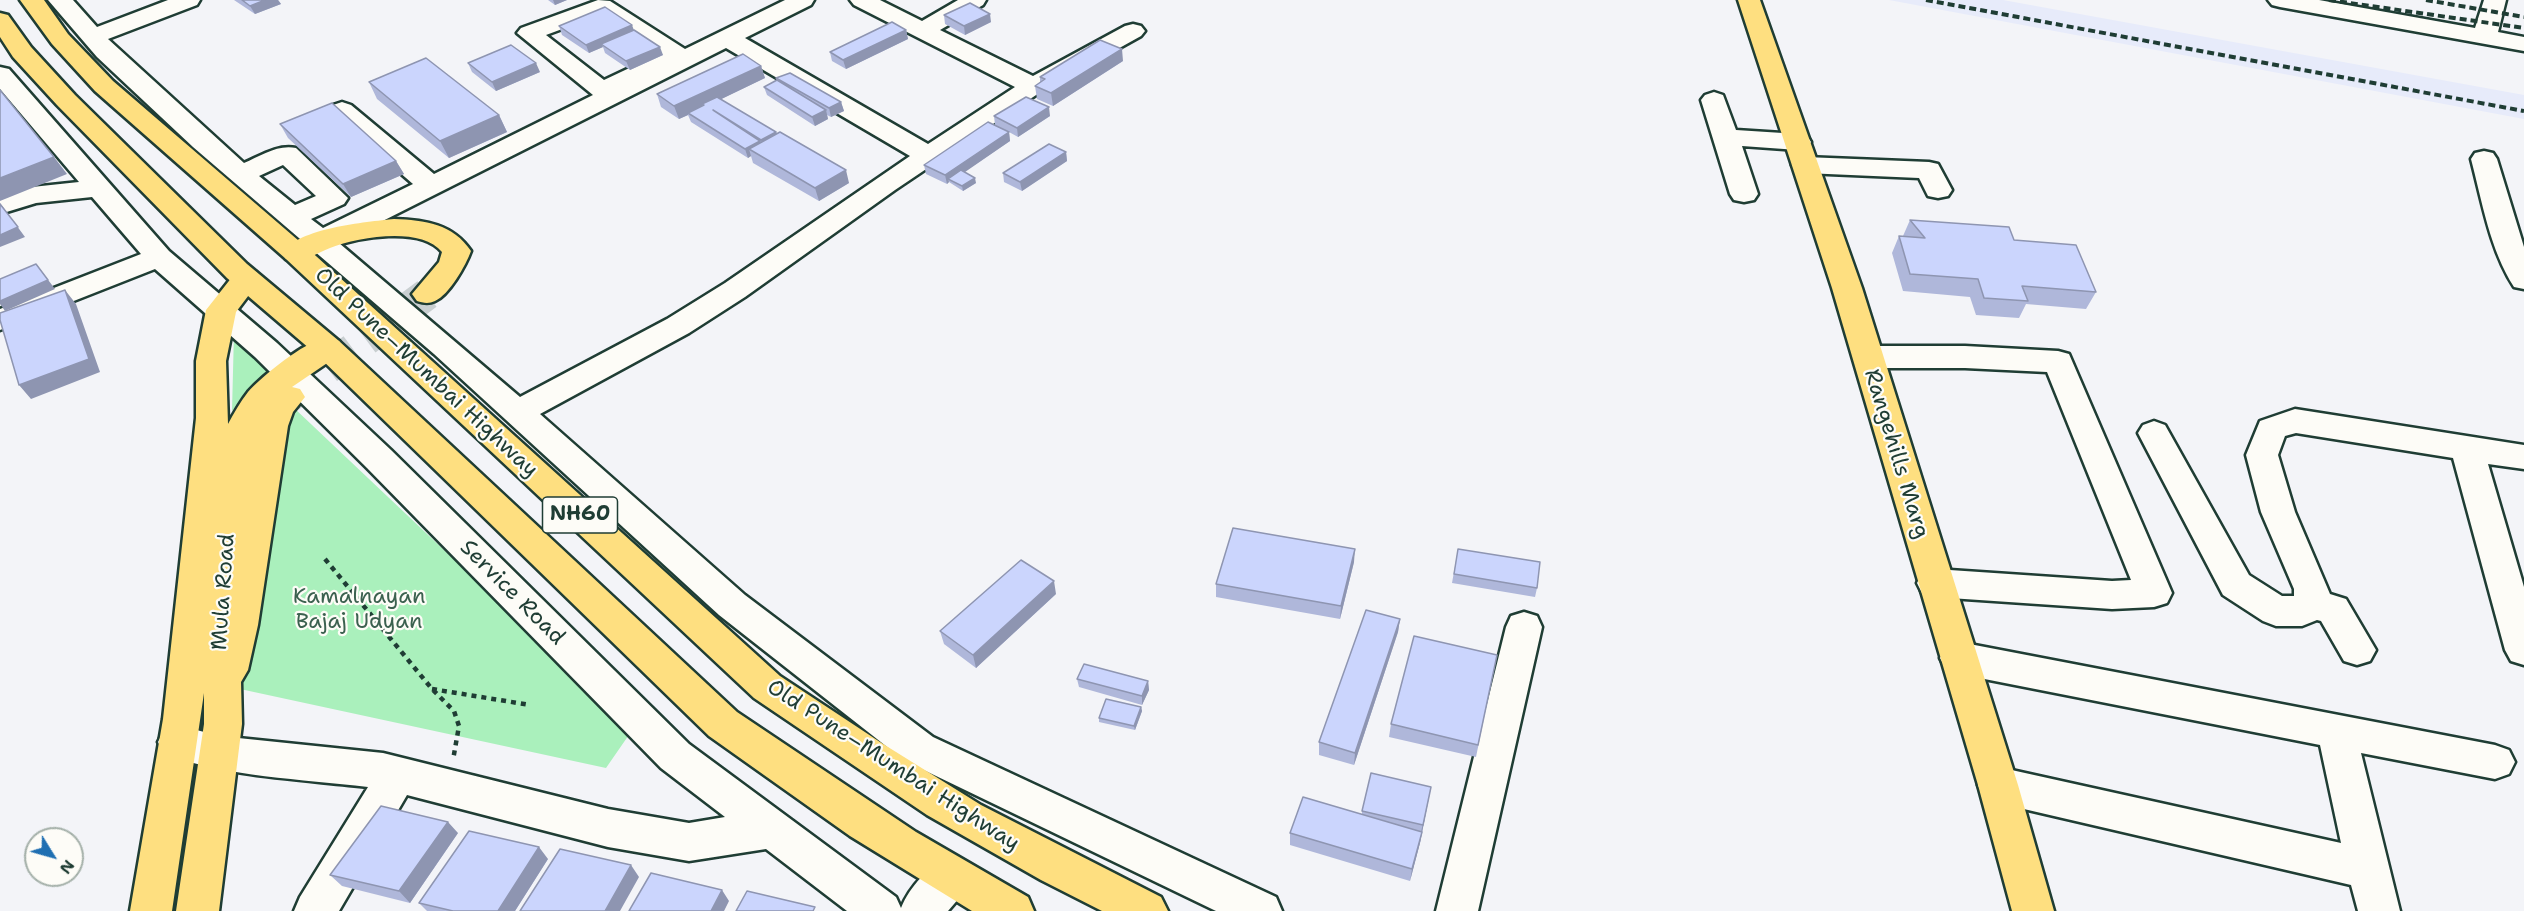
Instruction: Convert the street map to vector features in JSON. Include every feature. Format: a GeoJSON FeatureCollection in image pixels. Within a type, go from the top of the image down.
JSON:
{"type":"FeatureCollection","features":[{"type":"Feature","properties":{"kind":"main road","name":"Old Pune–Mumbai Highway"},"geometry":{"type":"LineString","coordinates":[[32,0],[60,39],[104,86],[308,247],[767,687],[967,818],[1146,911]]}},
{"type":"Feature","properties":{"kind":"main road","name":"Rangehills Marg"},"geometry":{"type":"LineString","coordinates":[[1749,0],[1847,288],[1998,785],[2033,911]]}},
{"type":"Feature","properties":{"kind":"main road","name":"NH60"},"geometry":{"type":"LineString","coordinates":[[0,20],[22,52],[66,100],[246,279],[328,348],[723,724],[790,772],[951,876],[1013,911]]}},
{"type":"Feature","properties":{"kind":"main road"},"geometry":{"type":"LineString","coordinates":[[308,247],[376,230],[409,227],[439,234],[453,243],[457,251],[452,265],[427,294]]}},
{"type":"Feature","properties":{"kind":"main road"},"geometry":{"type":"LineString","coordinates":[[151,911],[178,742],[212,418],[211,361],[220,310],[246,279]]}},
{"type":"Feature","properties":{"kind":"main road"},"geometry":{"type":"LineString","coordinates":[[197,911],[223,724],[223,695],[240,625],[272,426],[288,385],[328,348]]}},
{"type":"Feature","properties":{"kind":"street"},"geometry":{"type":"LineString","coordinates":[[60,0],[92,37],[176,117],[292,217],[308,247],[445,347],[732,604],[919,749],[1262,911]]}},
{"type":"Feature","properties":{"kind":"street"},"geometry":{"type":"LineString","coordinates":[[92,37],[189,0]]}},
{"type":"Feature","properties":{"kind":"street"},"geometry":{"type":"LineString","coordinates":[[680,57],[602,6],[529,33],[602,90],[727,38],[803,0]]}},
{"type":"Feature","properties":{"kind":"street"},"geometry":{"type":"LineString","coordinates":[[862,0],[1034,86]]}},
{"type":"Feature","properties":{"kind":"street"},"geometry":{"type":"LineString","coordinates":[[921,30],[975,0]]}},
{"type":"Feature","properties":{"kind":"street"},"geometry":{"type":"LineString","coordinates":[[2280,0],[2327,4],[2524,44]]}},
{"type":"Feature","properties":{"kind":"street"},"geometry":{"type":"LineString","coordinates":[[2485,36],[2495,0]]}},
{"type":"Feature","properties":{"kind":"street"},"geometry":{"type":"LineString","coordinates":[[518,412],[688,320],[735,290],[928,155],[1034,86],[1133,31]]}},
{"type":"Feature","properties":{"kind":"street"},"geometry":{"type":"LineString","coordinates":[[727,38],[928,155]]}},
{"type":"Feature","properties":{"kind":"street"},"geometry":{"type":"LineString","coordinates":[[308,247],[680,57]]}},
{"type":"Feature","properties":{"kind":"street","name":"Service Road"},"geometry":{"type":"LineString","coordinates":[[2,78],[55,154],[99,188],[159,257],[266,350],[288,385],[380,459],[675,756],[881,911]]}},
{"type":"Feature","properties":{"kind":"street"},"geometry":{"type":"LineString","coordinates":[[1714,100],[1744,194]]}},
{"type":"Feature","properties":{"kind":"street"},"geometry":{"type":"LineString","coordinates":[[342,110],[431,185]]}},
{"type":"Feature","properties":{"kind":"street"},"geometry":{"type":"LineString","coordinates":[[1725,137],[1802,153],[1929,170],[1938,190]]}},
{"type":"Feature","properties":{"kind":"street"},"geometry":{"type":"LineString","coordinates":[[240,174],[287,154],[334,198],[292,217]]}},
{"type":"Feature","properties":{"kind":"street"},"geometry":{"type":"LineString","coordinates":[[2484,159],[2516,242],[2524,280]]}},
{"type":"Feature","properties":{"kind":"street"},"geometry":{"type":"LineString","coordinates":[[0,206],[32,195],[99,188]]}},
{"type":"Feature","properties":{"kind":"street"},"geometry":{"type":"LineString","coordinates":[[0,320],[159,257]]}},
{"type":"Feature","properties":{"kind":"street"},"geometry":{"type":"LineString","coordinates":[[1868,357],[1965,357],[2058,362],[2154,593],[2112,595],[1935,583]]}},
{"type":"Feature","properties":{"kind":"street"},"geometry":{"type":"LineString","coordinates":[[2313,605],[2312,589],[2278,512],[2262,455],[2271,429],[2295,421],[2367,430],[2524,457]]}},
{"type":"Feature","properties":{"kind":"street"},"geometry":{"type":"LineString","coordinates":[[2154,434],[2236,585],[2276,611],[2301,611],[2313,605],[2333,609],[2357,650]]}},
{"type":"Feature","properties":{"kind":"street"},"geometry":{"type":"LineString","coordinates":[[2467,448],[2524,650]]}},
{"type":"Feature","properties":{"kind":"street"},"geometry":{"type":"LineString","coordinates":[[1457,911],[1524,627]]}},
{"type":"Feature","properties":{"kind":"street"},"geometry":{"type":"LineString","coordinates":[[1959,658],[2495,762]]}},
{"type":"Feature","properties":{"kind":"street"},"geometry":{"type":"LineString","coordinates":[[2336,731],[2379,911]]}},
{"type":"Feature","properties":{"kind":"street"},"geometry":{"type":"LineString","coordinates":[[178,742],[219,753],[397,775],[608,828],[689,842],[770,829]]}},
{"type":"Feature","properties":{"kind":"street"},"geometry":{"type":"LineString","coordinates":[[315,911],[397,775]]}},
{"type":"Feature","properties":{"kind":"street"},"geometry":{"type":"LineString","coordinates":[[1998,785],[2368,869]]}},
{"type":"Feature","properties":{"kind":"street"},"geometry":{"type":"LineString","coordinates":[[921,911],[951,876]]}},
{"type":"Feature","properties":{"kind":"path"},"geometry":{"type":"LineString","coordinates":[[325,559],[432,689],[454,711],[459,726],[448,788]]}},
{"type":"Feature","properties":{"kind":"path"},"geometry":{"type":"LineString","coordinates":[[432,689],[530,705]]}},
{"type":"Feature","properties":{"kind":"shaded area"},"geometry":{"type":"Polygon","coordinates":[[[1889,0],[2003,0],[2524,95],[2524,119],[1889,0]]]}},
{"type":"Feature","properties":{"kind":"green space"},"geometry":{"type":"Polygon","coordinates":[[[234,332],[273,370],[232,411],[234,332]]]}},
{"type":"Feature","properties":{"kind":"green space","name":"Kamalnayan Bajaj Udyan"},"geometry":{"type":"Polygon","coordinates":[[[293,407],[633,729],[606,768],[240,689],[293,407]]]}},
{"type":"Feature","properties":{"kind":"building"},"geometry":{"type":"Polygon","coordinates":[[[242,0],[265,0],[250,6],[242,0]]]}},
{"type":"Feature","properties":{"kind":"building"},"geometry":{"type":"Polygon","coordinates":[[[970,3],[990,14],[964,26],[944,15],[970,3]]]}},
{"type":"Feature","properties":{"kind":"building"},"geometry":{"type":"Polygon","coordinates":[[[605,7],[632,25],[586,45],[559,26],[605,7]]]}},
{"type":"Feature","properties":{"kind":"building"},"geometry":{"type":"Polygon","coordinates":[[[892,22],[906,30],[843,60],[830,52],[892,22]]]}},
{"type":"Feature","properties":{"kind":"building"},"geometry":{"type":"Polygon","coordinates":[[[634,30],[660,47],[626,61],[601,44],[634,30]]]}},
{"type":"Feature","properties":{"kind":"building"},"geometry":{"type":"Polygon","coordinates":[[[1100,40],[1122,49],[1051,93],[1035,86],[1045,79],[1040,77],[1100,40]]]}},
{"type":"Feature","properties":{"kind":"building"},"geometry":{"type":"Polygon","coordinates":[[[511,45],[536,63],[492,82],[468,63],[511,45]]]}},
{"type":"Feature","properties":{"kind":"building"},"geometry":{"type":"Polygon","coordinates":[[[743,54],[761,66],[674,106],[657,94],[743,54]]]}},
{"type":"Feature","properties":{"kind":"building"},"geometry":{"type":"Polygon","coordinates":[[[426,58],[499,115],[440,141],[369,82],[426,58]]]}},
{"type":"Feature","properties":{"kind":"building"},"geometry":{"type":"Polygon","coordinates":[[[790,73],[841,102],[829,108],[776,78],[790,73]]]}},
{"type":"Feature","properties":{"kind":"building"},"geometry":{"type":"Polygon","coordinates":[[[777,80],[826,110],[812,117],[764,87],[777,80]]]}},
{"type":"Feature","properties":{"kind":"building"},"geometry":{"type":"Polygon","coordinates":[[[0,90],[54,157],[0,178],[0,90]]]}},
{"type":"Feature","properties":{"kind":"building"},"geometry":{"type":"Polygon","coordinates":[[[717,97],[776,132],[761,140],[713,110],[760,141],[745,149],[688,113],[717,97]]]}},
{"type":"Feature","properties":{"kind":"building"},"geometry":{"type":"Polygon","coordinates":[[[1026,97],[1049,107],[1017,128],[994,116],[1026,97]]]}},
{"type":"Feature","properties":{"kind":"building"},"geometry":{"type":"Polygon","coordinates":[[[332,103],[396,161],[343,184],[280,124],[332,103]]]}},
{"type":"Feature","properties":{"kind":"building"},"geometry":{"type":"Polygon","coordinates":[[[988,122],[1009,132],[945,175],[924,165],[988,122]]]}},
{"type":"Feature","properties":{"kind":"building"},"geometry":{"type":"Polygon","coordinates":[[[780,132],[846,170],[815,188],[749,149],[780,132]]]}},
{"type":"Feature","properties":{"kind":"building"},"geometry":{"type":"Polygon","coordinates":[[[1049,144],[1066,152],[1020,182],[1003,173],[1049,144]]]}},
{"type":"Feature","properties":{"kind":"building"},"geometry":{"type":"Polygon","coordinates":[[[961,170],[975,178],[962,186],[948,179],[961,170]]]}},
{"type":"Feature","properties":{"kind":"building"},"geometry":{"type":"Polygon","coordinates":[[[0,204],[18,227],[0,235],[0,204]]]}},
{"type":"Feature","properties":{"kind":"building"},"geometry":{"type":"Polygon","coordinates":[[[1910,220],[2009,227],[2014,240],[2076,245],[2096,292],[2022,286],[2028,301],[1984,298],[1978,279],[1910,274],[1899,236],[1925,238],[1910,220]]]}},
{"type":"Feature","properties":{"kind":"building"},"geometry":{"type":"Polygon","coordinates":[[[36,264],[48,280],[0,301],[0,279],[36,264]]]}},
{"type":"Feature","properties":{"kind":"building"},"geometry":{"type":"Polygon","coordinates":[[[65,290],[89,359],[19,385],[0,313],[65,290]]]}},
{"type":"Feature","properties":{"kind":"building"},"geometry":{"type":"Polygon","coordinates":[[[1233,528],[1355,549],[1341,606],[1216,584],[1233,528]]]}},
{"type":"Feature","properties":{"kind":"building"},"geometry":{"type":"Polygon","coordinates":[[[1458,549],[1540,562],[1537,588],[1454,574],[1458,549]]]}},
{"type":"Feature","properties":{"kind":"building"},"geometry":{"type":"Polygon","coordinates":[[[1021,560],[1054,581],[973,655],[940,631],[1021,560]]]}},
{"type":"Feature","properties":{"kind":"building"},"geometry":{"type":"Polygon","coordinates":[[[1366,610],[1400,619],[1355,753],[1319,742],[1366,610]]]}},
{"type":"Feature","properties":{"kind":"building"},"geometry":{"type":"Polygon","coordinates":[[[1414,636],[1497,655],[1478,745],[1391,724],[1414,636]]]}},
{"type":"Feature","properties":{"kind":"building"},"geometry":{"type":"Polygon","coordinates":[[[1084,664],[1148,681],[1142,696],[1077,679],[1084,664]]]}},
{"type":"Feature","properties":{"kind":"building"},"geometry":{"type":"Polygon","coordinates":[[[1106,699],[1141,707],[1134,726],[1099,718],[1106,699]]]}},
{"type":"Feature","properties":{"kind":"building"},"geometry":{"type":"Polygon","coordinates":[[[1371,773],[1431,787],[1423,825],[1362,811],[1371,773]]]}},
{"type":"Feature","properties":{"kind":"building"},"geometry":{"type":"Polygon","coordinates":[[[1303,797],[1422,832],[1412,869],[1290,833],[1303,797]]]}},
{"type":"Feature","properties":{"kind":"building"},"geometry":{"type":"Polygon","coordinates":[[[381,806],[448,822],[399,891],[330,875],[381,806]]]}},
{"type":"Feature","properties":{"kind":"building"},"geometry":{"type":"Polygon","coordinates":[[[469,831],[539,847],[498,911],[453,911],[419,903],[469,831]]]}},
{"type":"Feature","properties":{"kind":"building"},"geometry":{"type":"Polygon","coordinates":[[[560,849],[631,865],[605,911],[520,911],[560,849]]]}},
{"type":"Feature","properties":{"kind":"building"},"geometry":{"type":"Polygon","coordinates":[[[651,873],[722,890],[711,911],[629,911],[651,873]]]}},
{"type":"Feature","properties":{"kind":"building"},"geometry":{"type":"Polygon","coordinates":[[[747,891],[815,907],[813,911],[736,911],[747,891]]]}},
{"type":"Feature","properties":{"kind":"tunnel"},"geometry":{"type":"LineString","coordinates":[[289,397],[427,294]]}},
{"type":"Feature","properties":{"kind":"railway"},"geometry":{"type":"LineString","coordinates":[[1926,0],[2524,111]]}},
{"type":"Feature","properties":{"kind":"railway"},"geometry":{"type":"LineString","coordinates":[[2329,0],[2524,28]]}},
{"type":"Feature","properties":{"kind":"railway"},"geometry":{"type":"LineString","coordinates":[[2426,0],[2524,17]]}}]}
